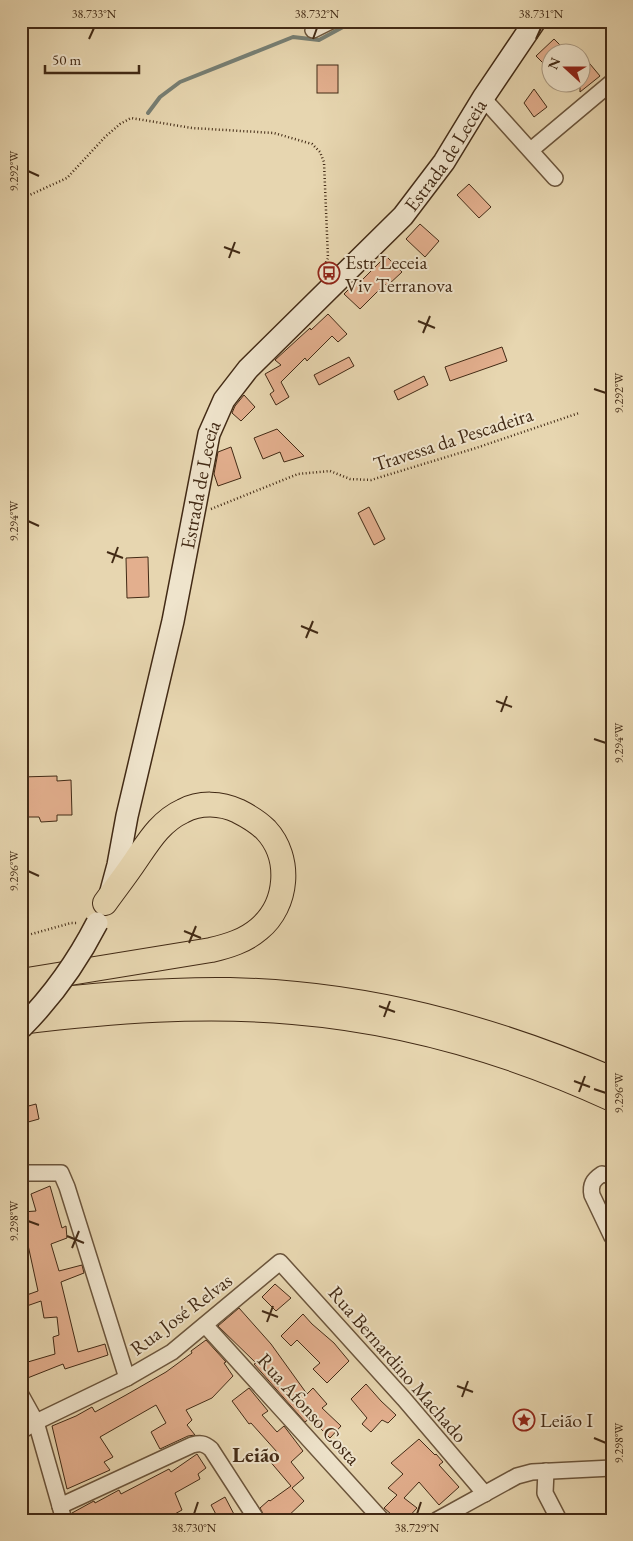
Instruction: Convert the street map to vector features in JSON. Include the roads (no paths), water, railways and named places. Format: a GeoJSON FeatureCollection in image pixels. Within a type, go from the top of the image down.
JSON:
{"type":"FeatureCollection","features":[{"type":"Feature","properties":{"kind":"main road"},"geometry":{"type":"LineString","coordinates":[[21,981],[211,950],[238,942],[260,929],[276,908],[284,880],[282,858],[268,831],[247,816],[234,809],[220,805],[194,806],[182,811],[160,827],[149,840],[101,913]]}},
{"type":"Feature","properties":{"kind":"main road"},"geometry":{"type":"LineString","coordinates":[[21,1003],[127,993],[204,990],[265,992],[334,998],[417,1013],[476,1028],[554,1055],[612,1078]]}},
{"type":"Feature","properties":{"kind":"main road"},"geometry":{"type":"LineString","coordinates":[[21,1022],[114,1012],[217,1008],[294,1012],[334,1017],[405,1029],[461,1043],[551,1073],[612,1099]]}},
{"type":"Feature","properties":{"kind":"street"},"geometry":{"type":"LineString","coordinates":[[313,30],[331,21]]}},
{"type":"Feature","properties":{"kind":"street","name":"Estrada de Leceia"},"geometry":{"type":"LineString","coordinates":[[21,1028],[53,992],[73,965],[101,913],[118,865],[173,620],[209,434],[224,400],[248,369],[404,216],[444,162],[482,98],[535,21]]}},
{"type":"Feature","properties":{"kind":"street"},"geometry":{"type":"LineString","coordinates":[[531,150],[612,82]]}},
{"type":"Feature","properties":{"kind":"street"},"geometry":{"type":"LineString","coordinates":[[482,98],[555,178]]}},
{"type":"Feature","properties":{"kind":"street"},"geometry":{"type":"LineString","coordinates":[[21,1174],[62,1173],[127,1378]]}},
{"type":"Feature","properties":{"kind":"street"},"geometry":{"type":"LineString","coordinates":[[612,1176],[602,1174],[592,1182],[591,1189],[612,1237]]}},
{"type":"Feature","properties":{"kind":"street","name":"Rua José Relvas"},"geometry":{"type":"LineString","coordinates":[[21,1431],[127,1378],[172,1352],[280,1262]]}},
{"type":"Feature","properties":{"kind":"street","name":"Rua Bernardino Machado"},"geometry":{"type":"LineString","coordinates":[[280,1262],[404,1399],[485,1494]]}},
{"type":"Feature","properties":{"kind":"street","name":"Rua Afonso Costa"},"geometry":{"type":"LineString","coordinates":[[205,1325],[382,1520]]}},
{"type":"Feature","properties":{"kind":"street"},"geometry":{"type":"LineString","coordinates":[[21,1395],[36,1422],[62,1513],[192,1445],[200,1443],[205,1444],[211,1449],[254,1519]]}},
{"type":"Feature","properties":{"kind":"street"},"geometry":{"type":"LineString","coordinates":[[437,1520],[517,1476],[532,1472],[612,1468]]}},
{"type":"Feature","properties":{"kind":"street"},"geometry":{"type":"LineString","coordinates":[[546,1471],[544,1493],[559,1520]]}},
{"type":"Feature","properties":{"kind":"waterway"},"geometry":{"type":"LineString","coordinates":[[148,113],[160,97],[180,82],[293,37],[319,40],[354,21]]}},
{"type":"Feature","properties":{"kind":"place","name":"Estr Leceia Viv Terranova"},"geometry":{"type":"Point","coordinates":[329,273]}},
{"type":"Feature","properties":{"kind":"place","name":"Leião I"},"geometry":{"type":"Point","coordinates":[524,1420]}},
{"type":"Feature","properties":{"kind":"district","name":"Leião"},"geometry":{"type":"Point","coordinates":[256,1454]}}]}
